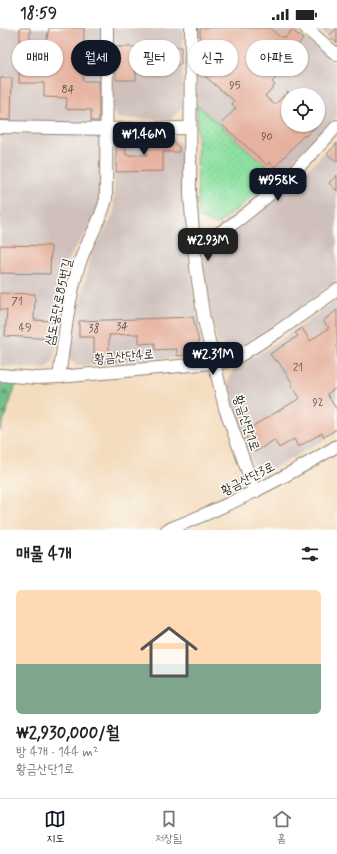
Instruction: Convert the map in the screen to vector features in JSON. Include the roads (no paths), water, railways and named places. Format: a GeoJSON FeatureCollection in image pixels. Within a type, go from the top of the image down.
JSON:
{"type":"FeatureCollection","features":[{"type":"Feature","properties":{"kind":"street","name":"삼도공단로85번길"},"geometry":{"type":"LineString","coordinates":[[60,376],[70,306],[77,273],[106,199],[106,28]]}},
{"type":"Feature","properties":{"kind":"street","name":"황금산단1로"},"geometry":{"type":"LineString","coordinates":[[191,28],[189,128],[190,195],[194,248],[204,320],[214,364],[225,408],[255,492]]}},
{"type":"Feature","properties":{"kind":"street"},"geometry":{"type":"LineString","coordinates":[[306,28],[337,55]]}},
{"type":"Feature","properties":{"kind":"street"},"geometry":{"type":"LineString","coordinates":[[194,248],[230,227],[252,209],[298,168],[337,126]]}},
{"type":"Feature","properties":{"kind":"street"},"geometry":{"type":"LineString","coordinates":[[0,127],[107,129],[189,128]]}},
{"type":"Feature","properties":{"kind":"street","name":"황금산단4로"},"geometry":{"type":"LineString","coordinates":[[60,376],[214,364],[241,355],[303,315],[337,290]]}},
{"type":"Feature","properties":{"kind":"street"},"geometry":{"type":"LineString","coordinates":[[0,375],[37,378],[60,376]]}},
{"type":"Feature","properties":{"kind":"street","name":"황금산단3로"},"geometry":{"type":"LineString","coordinates":[[167,530],[207,515],[255,492],[337,446]]}}]}
